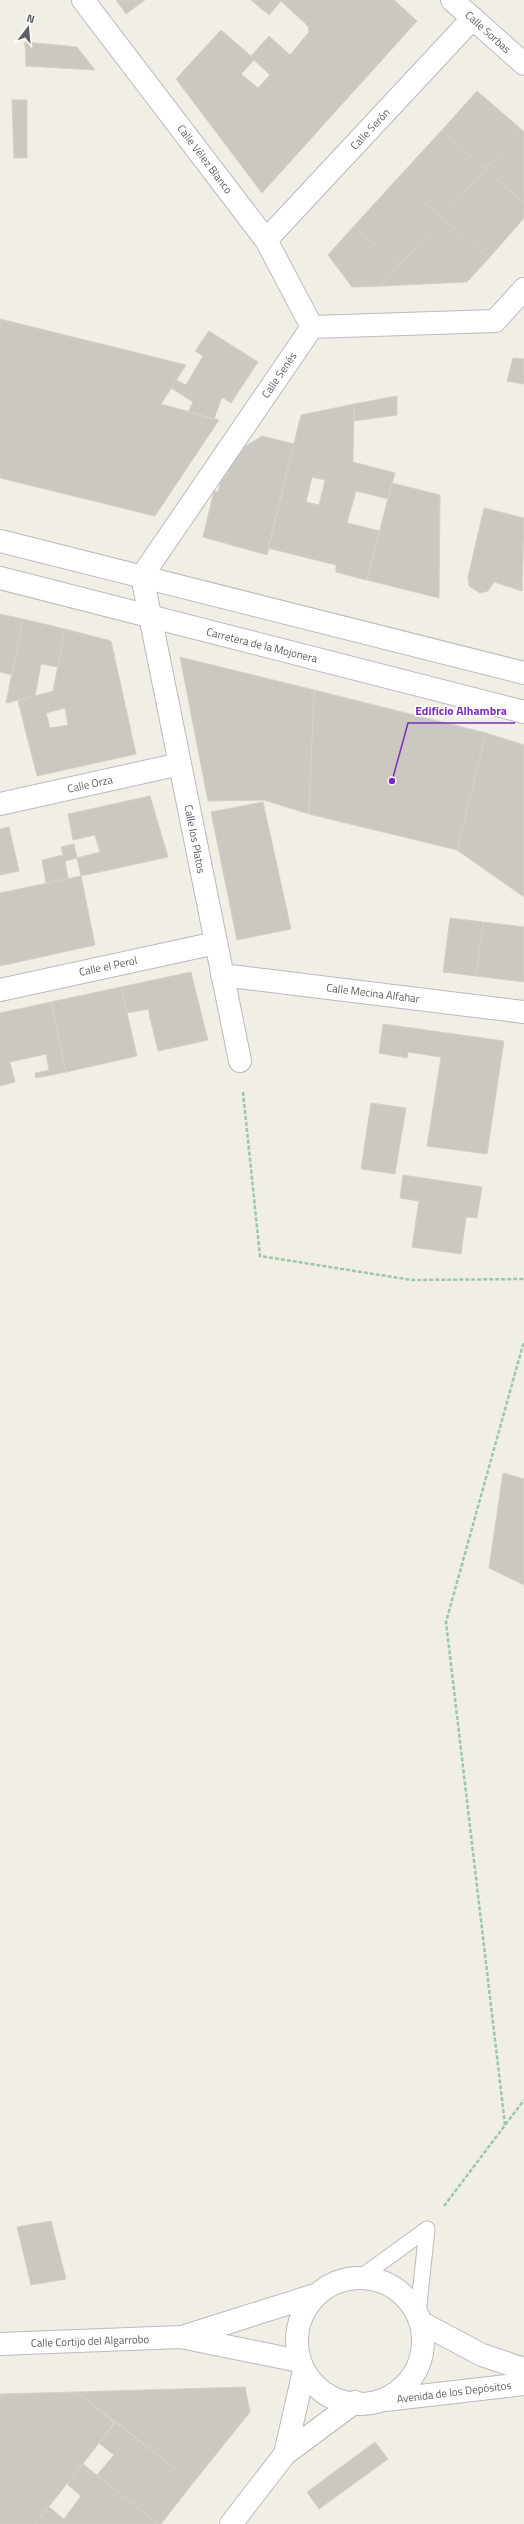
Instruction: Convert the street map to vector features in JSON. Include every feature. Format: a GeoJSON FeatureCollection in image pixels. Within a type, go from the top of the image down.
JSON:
{"type":"FeatureCollection","features":[{"type":"Feature","properties":{"kind":"street","name":"Calle Vélez Blanco"},"geometry":{"type":"LineString","coordinates":[[83,0],[266,240],[312,327]]}},
{"type":"Feature","properties":{"kind":"street","name":"Calle Sorbas"},"geometry":{"type":"LineString","coordinates":[[452,0],[524,64]]}},
{"type":"Feature","properties":{"kind":"street","name":"Calle Serón"},"geometry":{"type":"LineString","coordinates":[[266,240],[473,18]]}},
{"type":"Feature","properties":{"kind":"street"},"geometry":{"type":"LineString","coordinates":[[312,327],[495,321],[524,289]]}},
{"type":"Feature","properties":{"kind":"street","name":"Calle Senés"},"geometry":{"type":"LineString","coordinates":[[142,576],[312,327]]}},
{"type":"Feature","properties":{"kind":"street"},"geometry":{"type":"LineString","coordinates":[[0,541],[524,673]]}},
{"type":"Feature","properties":{"kind":"street"},"geometry":{"type":"LineString","coordinates":[[142,576],[150,616]]}},
{"type":"Feature","properties":{"kind":"street","name":"Carretera de la Mojonera"},"geometry":{"type":"LineString","coordinates":[[0,578],[524,712]]}},
{"type":"Feature","properties":{"kind":"street","name":"Calle los Platos"},"geometry":{"type":"LineString","coordinates":[[150,616],[240,1061]]}},
{"type":"Feature","properties":{"kind":"street","name":"Calle Orza"},"geometry":{"type":"LineString","coordinates":[[0,804],[180,764]]}},
{"type":"Feature","properties":{"kind":"street","name":"Calle el Perol"},"geometry":{"type":"LineString","coordinates":[[0,990],[216,943]]}},
{"type":"Feature","properties":{"kind":"street","name":"Calle Mecina Alfahar"},"geometry":{"type":"LineString","coordinates":[[222,975],[524,1012]]}},
{"type":"Feature","properties":{"kind":"street"},"geometry":{"type":"LineString","coordinates":[[285,2454],[301,2366],[296,2339],[301,2316],[315,2295],[327,2286],[347,2278],[361,2276],[380,2280],[400,2290],[419,2318],[424,2335],[424,2352],[416,2372],[400,2390],[384,2400],[371,2403],[340,2401],[325,2394],[301,2366]]}},
{"type":"Feature","properties":{"kind":"street","name":"Calle Cortijo del Algarrobo"},"geometry":{"type":"LineString","coordinates":[[0,2344],[181,2337],[315,2295]]}},
{"type":"Feature","properties":{"kind":"street","name":"Avenida de los Depósitos"},"geometry":{"type":"LineString","coordinates":[[419,2318],[482,2355],[524,2368]]}},
{"type":"Feature","properties":{"kind":"street","name":"Calle Cortijo del Algarrobo"},"geometry":{"type":"LineString","coordinates":[[181,2337],[301,2366]]}},
{"type":"Feature","properties":{"kind":"street","name":"Avenida de los Depósitos"},"geometry":{"type":"LineString","coordinates":[[384,2400],[524,2384]]}},
{"type":"Feature","properties":{"kind":"street"},"geometry":{"type":"LineString","coordinates":[[231,2524],[285,2454],[355,2402]]}},
{"type":"Feature","properties":{"kind":"lane"},"geometry":{"type":"LineString","coordinates":[[361,2276],[427,2228]]}},
{"type":"Feature","properties":{"kind":"lane"},"geometry":{"type":"LineString","coordinates":[[419,2318],[427,2228]]}},
{"type":"Feature","properties":{"kind":"path"},"geometry":{"type":"LineString","coordinates":[[240,1061],[260,1256],[412,1280],[524,1279]]}},
{"type":"Feature","properties":{"kind":"path"},"geometry":{"type":"LineString","coordinates":[[505,2125],[446,1622],[524,1341]]}},
{"type":"Feature","properties":{"kind":"path"},"geometry":{"type":"LineString","coordinates":[[427,2228],[524,2100]]}},
{"type":"Feature","properties":{"kind":"building"},"geometry":{"type":"Polygon","coordinates":[[[116,0],[145,0],[126,14],[116,0]]]}},
{"type":"Feature","properties":{"kind":"building"},"geometry":{"type":"Polygon","coordinates":[[[251,0],[394,0],[417,21],[262,193],[176,79],[221,30],[251,56],[269,36],[290,55],[309,32],[308,26],[281,1],[269,15],[251,0]],[[254,60],[241,74],[258,88],[270,75],[254,60]]]}},
{"type":"Feature","properties":{"kind":"building"},"geometry":{"type":"Polygon","coordinates":[[[25,42],[77,47],[95,70],[26,66],[25,42]]]}},
{"type":"Feature","properties":{"kind":"building"},"geometry":{"type":"Polygon","coordinates":[[[477,91],[521,129],[485,169],[442,130],[477,91]]]}},
{"type":"Feature","properties":{"kind":"building"},"geometry":{"type":"Polygon","coordinates":[[[12,100],[27,100],[27,158],[14,158],[12,100]]]}},
{"type":"Feature","properties":{"kind":"building"},"geometry":{"type":"Polygon","coordinates":[[[521,129],[524,132],[524,203],[485,169],[521,129]]]}},
{"type":"Feature","properties":{"kind":"building"},"geometry":{"type":"Polygon","coordinates":[[[442,130],[485,169],[442,218],[397,179],[442,130]]]}},
{"type":"Feature","properties":{"kind":"building"},"geometry":{"type":"Polygon","coordinates":[[[485,169],[524,203],[524,218],[489,258],[442,218],[485,169]]]}},
{"type":"Feature","properties":{"kind":"building"},"geometry":{"type":"Polygon","coordinates":[[[397,179],[442,218],[399,266],[354,226],[397,179]]]}},
{"type":"Feature","properties":{"kind":"building"},"geometry":{"type":"Polygon","coordinates":[[[442,218],[489,258],[467,282],[381,286],[442,218]]]}},
{"type":"Feature","properties":{"kind":"building"},"geometry":{"type":"Polygon","coordinates":[[[354,226],[399,266],[381,286],[352,287],[328,255],[354,226]]]}},
{"type":"Feature","properties":{"kind":"building"},"geometry":{"type":"Polygon","coordinates":[[[0,319],[186,365],[161,404],[219,420],[155,516],[0,478],[0,319]]]}},
{"type":"Feature","properties":{"kind":"building"},"geometry":{"type":"Polygon","coordinates":[[[209,331],[258,362],[231,403],[222,397],[214,419],[188,412],[193,402],[171,388],[176,380],[186,385],[203,356],[195,351],[209,331]]]}},
{"type":"Feature","properties":{"kind":"building"},"geometry":{"type":"Polygon","coordinates":[[[513,358],[524,359],[524,384],[507,381],[513,358]]]}},
{"type":"Feature","properties":{"kind":"building"},"geometry":{"type":"Polygon","coordinates":[[[397,396],[397,415],[354,421],[354,404],[397,396]]]}},
{"type":"Feature","properties":{"kind":"building"},"geometry":{"type":"Polygon","coordinates":[[[354,404],[353,462],[395,473],[388,499],[356,491],[347,523],[380,531],[366,580],[336,572],[336,565],[268,548],[301,415],[354,404]],[[312,477],[306,502],[319,505],[325,480],[312,477]]]}},
{"type":"Feature","properties":{"kind":"building"},"geometry":{"type":"Polygon","coordinates":[[[262,436],[294,444],[267,555],[203,537],[214,491],[218,492],[221,481],[228,473],[231,455],[262,436]]]}},
{"type":"Feature","properties":{"kind":"building"},"geometry":{"type":"Polygon","coordinates":[[[392,483],[440,495],[439,598],[367,580],[392,483]]]}},
{"type":"Feature","properties":{"kind":"building"},"geometry":{"type":"Polygon","coordinates":[[[484,508],[524,518],[522,591],[494,582],[488,591],[480,593],[469,586],[468,577],[484,508]]]}},
{"type":"Feature","properties":{"kind":"building"},"geometry":{"type":"Polygon","coordinates":[[[0,614],[23,619],[12,675],[0,672],[0,614]]]}},
{"type":"Feature","properties":{"kind":"building"},"geometry":{"type":"Polygon","coordinates":[[[23,619],[65,629],[58,667],[41,664],[35,696],[6,703],[23,619]]]}},
{"type":"Feature","properties":{"kind":"building"},"geometry":{"type":"Polygon","coordinates":[[[65,629],[111,641],[136,754],[37,776],[18,701],[53,691],[65,629]],[[65,708],[46,713],[50,728],[68,725],[65,708]]]}},
{"type":"Feature","properties":{"kind":"building"},"geometry":{"type":"Polygon","coordinates":[[[180,657],[314,690],[309,814],[264,800],[208,801],[180,657]]]}},
{"type":"Feature","properties":{"kind":"building"},"geometry":{"type":"Polygon","coordinates":[[[314,690],[486,733],[457,850],[309,814],[314,690]]]}},
{"type":"Feature","properties":{"kind":"building"},"geometry":{"type":"Polygon","coordinates":[[[486,733],[524,745],[524,897],[457,850],[486,733]]]}},
{"type":"Feature","properties":{"kind":"building"},"geometry":{"type":"Polygon","coordinates":[[[150,796],[168,857],[81,876],[77,858],[100,852],[95,835],[73,840],[68,814],[150,796]]]}},
{"type":"Feature","properties":{"kind":"building"},"geometry":{"type":"Polygon","coordinates":[[[263,802],[291,929],[237,940],[211,812],[263,802]]]}},
{"type":"Feature","properties":{"kind":"building"},"geometry":{"type":"Polygon","coordinates":[[[9,827],[19,871],[0,875],[0,829],[9,827]]]}},
{"type":"Feature","properties":{"kind":"building"},"geometry":{"type":"Polygon","coordinates":[[[74,844],[77,858],[65,861],[68,878],[46,883],[42,860],[63,855],[61,847],[74,844]]]}},
{"type":"Feature","properties":{"kind":"building"},"geometry":{"type":"Polygon","coordinates":[[[81,876],[95,945],[0,966],[0,893],[81,876]]]}},
{"type":"Feature","properties":{"kind":"building"},"geometry":{"type":"Polygon","coordinates":[[[450,918],[483,922],[476,976],[443,972],[450,918]]]}},
{"type":"Feature","properties":{"kind":"building"},"geometry":{"type":"Polygon","coordinates":[[[483,922],[524,927],[524,982],[476,976],[483,922]]]}},
{"type":"Feature","properties":{"kind":"building"},"geometry":{"type":"Polygon","coordinates":[[[191,972],[208,1040],[158,1051],[148,1009],[127,1013],[121,987],[191,972]]]}},
{"type":"Feature","properties":{"kind":"building"},"geometry":{"type":"Polygon","coordinates":[[[121,987],[137,1056],[66,1072],[51,1002],[121,987]]]}},
{"type":"Feature","properties":{"kind":"building"},"geometry":{"type":"Polygon","coordinates":[[[51,1002],[66,1072],[36,1078],[35,1073],[49,1070],[46,1054],[10,1062],[15,1082],[0,1086],[0,1013],[51,1002]]]}},
{"type":"Feature","properties":{"kind":"building"},"geometry":{"type":"Polygon","coordinates":[[[383,1024],[504,1041],[487,1154],[427,1146],[441,1057],[408,1052],[407,1058],[379,1053],[383,1024]]]}},
{"type":"Feature","properties":{"kind":"building"},"geometry":{"type":"Polygon","coordinates":[[[371,1103],[406,1108],[395,1174],[361,1169],[371,1103]]]}},
{"type":"Feature","properties":{"kind":"building"},"geometry":{"type":"Polygon","coordinates":[[[403,1175],[482,1187],[477,1218],[466,1217],[461,1254],[412,1247],[419,1201],[400,1198],[403,1175]]]}},
{"type":"Feature","properties":{"kind":"building"},"geometry":{"type":"Polygon","coordinates":[[[503,1473],[524,1479],[524,1585],[489,1568],[503,1473]]]}},
{"type":"Feature","properties":{"kind":"building"},"geometry":{"type":"Polygon","coordinates":[[[51,2221],[66,2279],[31,2285],[17,2227],[51,2221]]]}},
{"type":"Feature","properties":{"kind":"building"},"geometry":{"type":"Polygon","coordinates":[[[245,2387],[250,2412],[193,2483],[77,2392],[245,2387]]]}},
{"type":"Feature","properties":{"kind":"building"},"geometry":{"type":"Polygon","coordinates":[[[77,2392],[115,2423],[35,2524],[0,2524],[0,2394],[77,2392]]]}},
{"type":"Feature","properties":{"kind":"building"},"geometry":{"type":"Polygon","coordinates":[[[115,2421],[193,2483],[161,2524],[158,2524],[97,2475],[114,2455],[99,2443],[115,2421]]]}},
{"type":"Feature","properties":{"kind":"building"},"geometry":{"type":"Polygon","coordinates":[[[375,2442],[388,2459],[319,2509],[307,2492],[375,2442]]]}},
{"type":"Feature","properties":{"kind":"building"},"geometry":{"type":"Polygon","coordinates":[[[83,2464],[158,2524],[71,2524],[64,2519],[81,2496],[67,2484],[83,2464]]]}},
{"type":"Feature","properties":{"kind":"building"},"geometry":{"type":"Polygon","coordinates":[[[49,2507],[64,2519],[71,2524],[35,2524],[49,2507]]]}},
{"type":"Feature","properties":{"kind":"place","name":"Edificio Alhambra"},"geometry":{"type":"Point","coordinates":[392,781]}}]}
